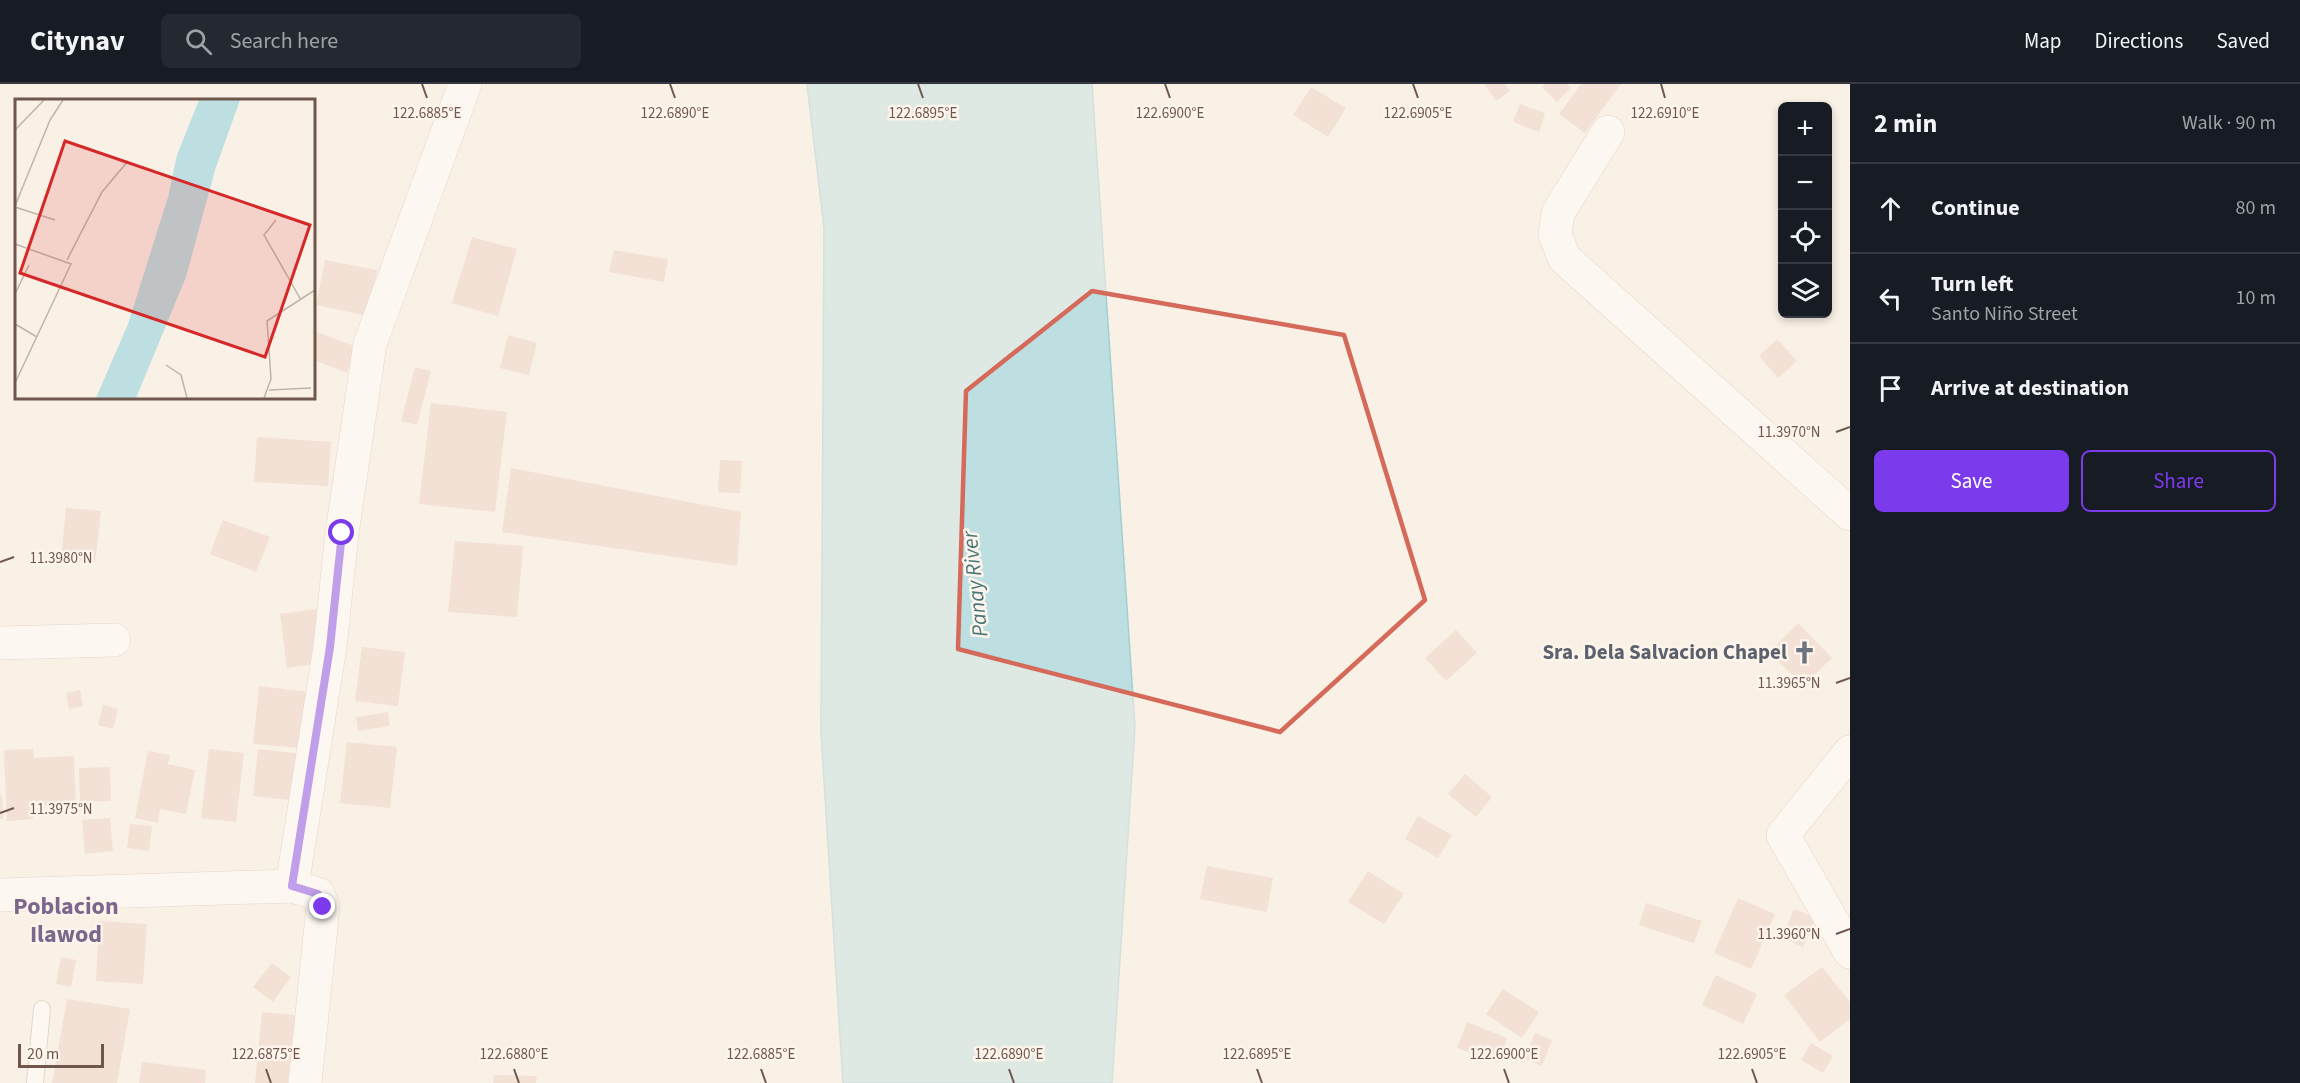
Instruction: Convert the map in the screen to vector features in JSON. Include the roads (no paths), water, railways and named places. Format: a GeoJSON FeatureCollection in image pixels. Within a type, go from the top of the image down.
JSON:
{"type":"FeatureCollection","features":[{"type":"Feature","properties":{"kind":"street"},"geometry":{"type":"LineString","coordinates":[[305,890],[342,533],[370,344],[465,84]]}},
{"type":"Feature","properties":{"kind":"street"},"geometry":{"type":"LineString","coordinates":[[1608,132],[1558,213],[1555,234],[1564,258],[1850,514]]}},
{"type":"Feature","properties":{"kind":"street"},"geometry":{"type":"LineString","coordinates":[[0,643],[114,640]]}},
{"type":"Feature","properties":{"kind":"street"},"geometry":{"type":"LineString","coordinates":[[1850,752],[1783,835],[1850,952]]}},
{"type":"Feature","properties":{"kind":"street"},"geometry":{"type":"LineString","coordinates":[[0,895],[305,890],[323,907],[305,1083]]}},
{"type":"Feature","properties":{"kind":"lane"},"geometry":{"type":"LineString","coordinates":[[35,1083],[42,1009]]}},
{"type":"Feature","properties":{"kind":"water","name":"Panay River"},"geometry":{"type":"Polygon","coordinates":[[[807,84],[1092,84],[1135,727],[1112,1083],[843,1083],[821,733],[824,228],[807,84]]]}},
{"type":"Feature","properties":{"kind":"place","name":"Sra. Dela Salvacion Chapel"},"geometry":{"type":"Point","coordinates":[1805,652]}},
{"type":"Feature","properties":{"kind":"district","name":"Poblacion Ilawod"},"geometry":{"type":"Point","coordinates":[66,920]}}]}
